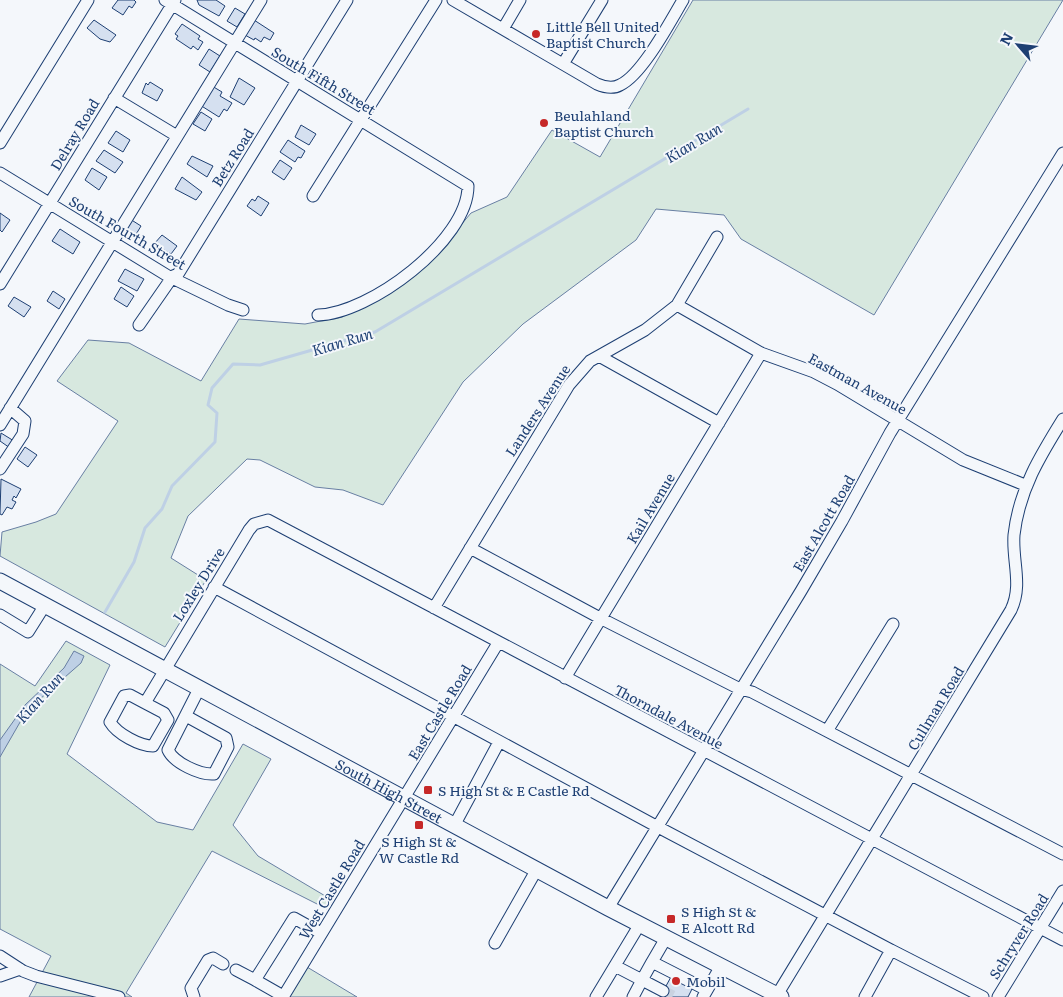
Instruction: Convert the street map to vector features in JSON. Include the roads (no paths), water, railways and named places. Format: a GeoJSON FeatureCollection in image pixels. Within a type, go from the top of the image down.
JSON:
{"type":"FeatureCollection","features":[{"type":"Feature","properties":{"kind":"main road","name":"South High Street"},"geometry":{"type":"LineString","coordinates":[[0,581],[456,824],[608,908],[779,996]]}},
{"type":"Feature","properties":{"kind":"street"},"geometry":{"type":"LineString","coordinates":[[0,143],[88,0]]}},
{"type":"Feature","properties":{"kind":"street"},"geometry":{"type":"LineString","coordinates":[[0,424],[261,0]]}},
{"type":"Feature","properties":{"kind":"street","name":"Betz Road"},"geometry":{"type":"LineString","coordinates":[[139,325],[173,276],[178,274],[347,0]]}},
{"type":"Feature","properties":{"kind":"street"},"geometry":{"type":"LineString","coordinates":[[313,196],[436,0]]}},
{"type":"Feature","properties":{"kind":"street"},"geometry":{"type":"LineString","coordinates":[[452,0],[602,86],[620,86],[639,68],[683,0]]}},
{"type":"Feature","properties":{"kind":"street"},"geometry":{"type":"LineString","coordinates":[[503,29],[520,0]]}},
{"type":"Feature","properties":{"kind":"street"},"geometry":{"type":"LineString","coordinates":[[563,64],[602,0]]}},
{"type":"Feature","properties":{"kind":"street","name":"South Fifth Street"},"geometry":{"type":"LineString","coordinates":[[171,2],[296,82],[362,120],[468,186],[465,205],[456,222],[420,264],[388,288],[358,306],[334,314],[318,315]]}},
{"type":"Feature","properties":{"kind":"street","name":"Delray Road"},"geometry":{"type":"LineString","coordinates":[[0,284],[171,2]]}},
{"type":"Feature","properties":{"kind":"street"},"geometry":{"type":"LineString","coordinates":[[114,98],[177,136]]}},
{"type":"Feature","properties":{"kind":"street","name":"East Alcott Road"},"geometry":{"type":"LineString","coordinates":[[608,908],[842,521],[897,421],[1063,153]]}},
{"type":"Feature","properties":{"kind":"street","name":"South Fourth Street"},"geometry":{"type":"LineString","coordinates":[[0,173],[173,276],[228,306],[243,310]]}},
{"type":"Feature","properties":{"kind":"street","name":"Landers Avenue"},"geometry":{"type":"LineString","coordinates":[[434,608],[569,385],[582,367],[645,330],[678,305],[717,236]]}},
{"type":"Feature","properties":{"kind":"street","name":"Eastman Avenue"},"geometry":{"type":"LineString","coordinates":[[678,305],[761,353],[814,372],[963,460],[1025,485]]}},
{"type":"Feature","properties":{"kind":"street","name":"Kail Avenue"},"geometry":{"type":"LineString","coordinates":[[565,678],[761,353]]}},
{"type":"Feature","properties":{"kind":"street"},"geometry":{"type":"LineString","coordinates":[[599,356],[719,423]]}},
{"type":"Feature","properties":{"kind":"street"},"geometry":{"type":"LineString","coordinates":[[0,469],[23,434],[24,428],[25,421],[10,408]]}},
{"type":"Feature","properties":{"kind":"street","name":"Cullman Road"},"geometry":{"type":"LineString","coordinates":[[779,996],[826,914],[1014,603],[1018,589],[1014,537],[1025,485],[1037,460],[1063,419]]}},
{"type":"Feature","properties":{"kind":"street","name":"Loxley Drive"},"geometry":{"type":"LineString","coordinates":[[145,703],[249,530],[262,520]]}},
{"type":"Feature","properties":{"kind":"street","name":"Thorndale Avenue"},"geometry":{"type":"LineString","coordinates":[[262,520],[275,522],[498,643],[1063,940]]}},
{"type":"Feature","properties":{"kind":"street"},"geometry":{"type":"LineString","coordinates":[[470,548],[600,618],[740,689],[752,692],[1063,854]]}},
{"type":"Feature","properties":{"kind":"street"},"geometry":{"type":"LineString","coordinates":[[214,587],[656,826],[983,997]]}},
{"type":"Feature","properties":{"kind":"street"},"geometry":{"type":"LineString","coordinates":[[0,615],[28,632],[45,604]]}},
{"type":"Feature","properties":{"kind":"street"},"geometry":{"type":"LineString","coordinates":[[827,731],[893,624]]}},
{"type":"Feature","properties":{"kind":"street","name":"East Castle Road"},"geometry":{"type":"LineString","coordinates":[[404,797],[498,643]]}},
{"type":"Feature","properties":{"kind":"street"},"geometry":{"type":"LineString","coordinates":[[186,716],[226,738],[228,747],[214,774],[205,774],[188,766],[171,757],[168,750],[200,687]]}},
{"type":"Feature","properties":{"kind":"street"},"geometry":{"type":"LineString","coordinates":[[130,695],[145,703],[164,713],[168,720],[153,746],[144,746],[113,728],[110,722],[124,696],[130,695]]}},
{"type":"Feature","properties":{"kind":"street"},"geometry":{"type":"LineString","coordinates":[[456,824],[499,742]]}},
{"type":"Feature","properties":{"kind":"street","name":"West Castle Road"},"geometry":{"type":"LineString","coordinates":[[283,996],[404,797]]}},
{"type":"Feature","properties":{"kind":"street"},"geometry":{"type":"LineString","coordinates":[[495,943],[537,869]]}},
{"type":"Feature","properties":{"kind":"street","name":"Schryver Road"},"geometry":{"type":"LineString","coordinates":[[998,997],[1063,891]]}},
{"type":"Feature","properties":{"kind":"street"},"geometry":{"type":"LineString","coordinates":[[255,980],[294,918],[321,933]]}},
{"type":"Feature","properties":{"kind":"street"},"geometry":{"type":"LineString","coordinates":[[596,997],[640,924]]}},
{"type":"Feature","properties":{"kind":"street"},"geometry":{"type":"LineString","coordinates":[[636,996],[642,980],[666,938]]}},
{"type":"Feature","properties":{"kind":"street"},"geometry":{"type":"LineString","coordinates":[[865,997],[891,950]]}},
{"type":"Feature","properties":{"kind":"street"},"geometry":{"type":"LineString","coordinates":[[0,956],[20,969],[55,982],[90,988],[119,997]]}},
{"type":"Feature","properties":{"kind":"street"},"geometry":{"type":"LineString","coordinates":[[194,997],[191,988],[208,960],[213,958],[224,964]]}},
{"type":"Feature","properties":{"kind":"street"},"geometry":{"type":"LineString","coordinates":[[652,962],[705,993],[721,966]]}},
{"type":"Feature","properties":{"kind":"street"},"geometry":{"type":"LineString","coordinates":[[615,966],[664,991]]}},
{"type":"Feature","properties":{"kind":"street"},"geometry":{"type":"LineString","coordinates":[[0,976],[20,969]]}},
{"type":"Feature","properties":{"kind":"street"},"geometry":{"type":"LineString","coordinates":[[236,970],[283,996]]}},
{"type":"Feature","properties":{"kind":"water"},"geometry":{"type":"Polygon","coordinates":[[[74,651],[84,656],[81,663],[32,706],[23,717],[0,757],[0,740],[25,705],[64,668],[74,651]]]}},
{"type":"Feature","properties":{"kind":"waterway","name":"Kian Run"},"geometry":{"type":"LineString","coordinates":[[105,612],[134,562],[145,528],[162,509],[172,486],[215,442],[217,413],[208,405],[212,388],[233,364],[260,365],[375,332],[748,109]]}},
{"type":"Feature","properties":{"kind":"tunnel"},"geometry":{"type":"LineString","coordinates":[[663,991],[675,997]]}},
{"type":"Feature","properties":{"kind":"place","name":"Little Bell United Baptist Church"},"geometry":{"type":"Point","coordinates":[536,34]}},
{"type":"Feature","properties":{"kind":"place","name":"Beulahland Baptist Church"},"geometry":{"type":"Point","coordinates":[544,123]}},
{"type":"Feature","properties":{"kind":"place","name":"S High St & E Castle Rd"},"geometry":{"type":"Point","coordinates":[428,790]}},
{"type":"Feature","properties":{"kind":"place","name":"S High St & W Castle Rd"},"geometry":{"type":"Point","coordinates":[419,825]}},
{"type":"Feature","properties":{"kind":"place","name":"S High St & E Alcott Rd"},"geometry":{"type":"Point","coordinates":[671,919]}},
{"type":"Feature","properties":{"kind":"place","name":"Mobil"},"geometry":{"type":"Point","coordinates":[676,981]}}]}
